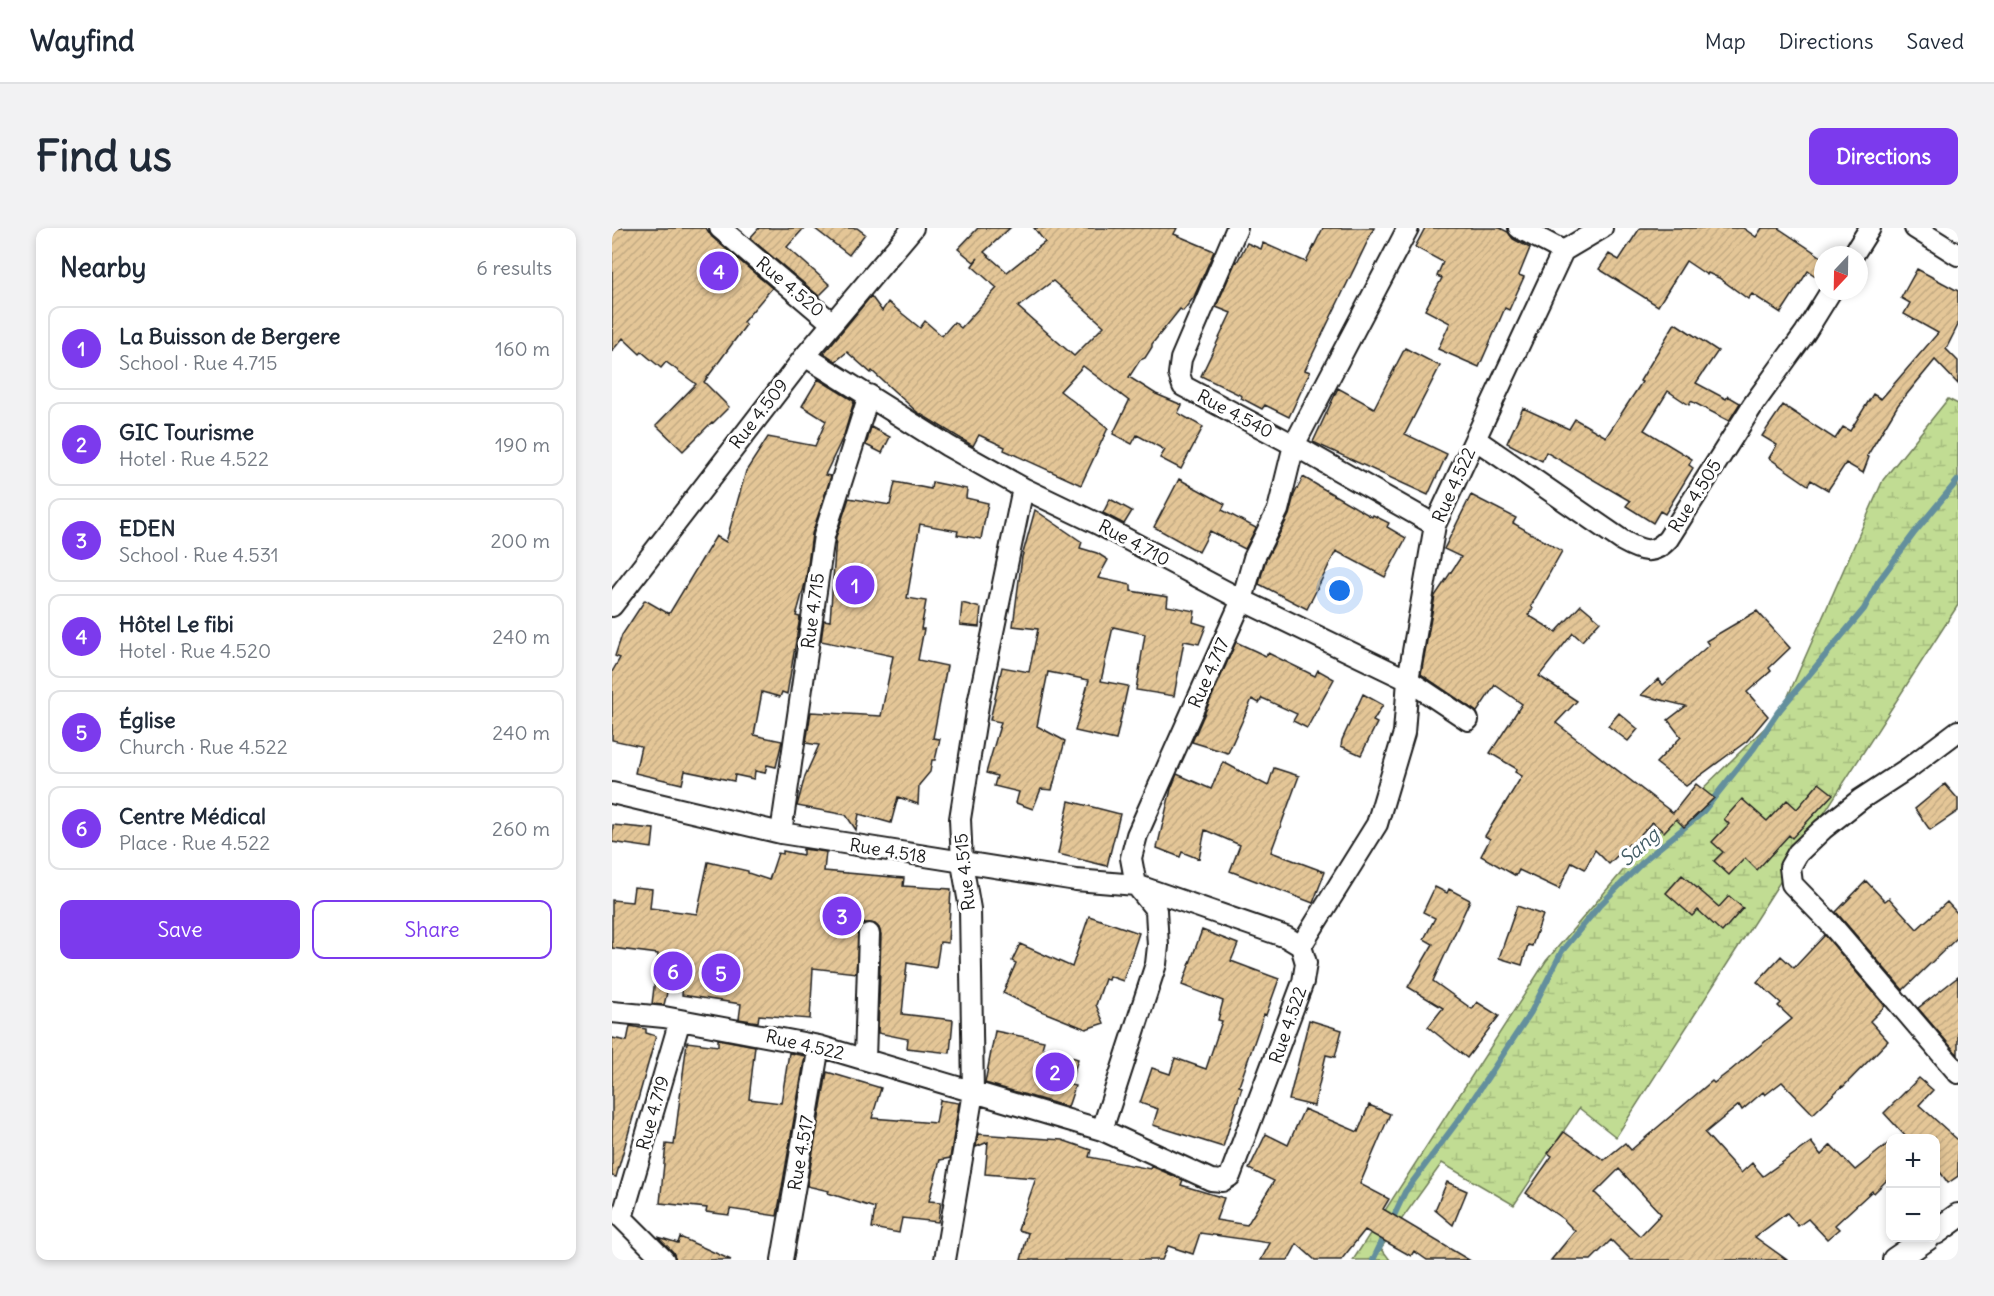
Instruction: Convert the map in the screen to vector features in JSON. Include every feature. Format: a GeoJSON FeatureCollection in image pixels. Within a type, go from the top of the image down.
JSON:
{"type":"FeatureCollection","features":[{"type":"Feature","properties":{"kind":"main road"},"geometry":{"type":"LineString","coordinates":[[1940,1229],[1958,1216]]}},
{"type":"Feature","properties":{"kind":"main road"},"geometry":{"type":"LineString","coordinates":[[1895,1260],[1921,1242]]}},
{"type":"Feature","properties":{"kind":"street","name":"Rue 4.520"},"geometry":{"type":"LineString","coordinates":[[720,228],[832,323]]}},
{"type":"Feature","properties":{"kind":"street","name":"Rue 4.509"},"geometry":{"type":"LineString","coordinates":[[612,606],[805,356],[913,228]]}},
{"type":"Feature","properties":{"kind":"street","name":"Rue 4.540"},"geometry":{"type":"LineString","coordinates":[[1237,228],[1180,359],[1179,374],[1183,386],[1294,445],[1435,525]]}},
{"type":"Feature","properties":{"kind":"street","name":"Rue 4.717"},"geometry":{"type":"LineString","coordinates":[[1136,885],[1131,858],[1137,835],[1242,600],[1254,558],[1278,510],[1294,445],[1408,228]]}},
{"type":"Feature","properties":{"kind":"street"},"geometry":{"type":"LineString","coordinates":[[1519,228],[1563,251],[1602,228]]}},
{"type":"Feature","properties":{"kind":"street"},"geometry":{"type":"LineString","coordinates":[[1859,246],[1870,228]]}},
{"type":"Feature","properties":{"kind":"street"},"geometry":{"type":"LineString","coordinates":[[1915,228],[1958,255]]}},
{"type":"Feature","properties":{"kind":"street","name":"Rue 4.522"},"geometry":{"type":"LineString","coordinates":[[612,1012],[680,1020],[819,1046],[1102,1130],[1211,1180],[1222,1181],[1230,1176],[1303,982],[1306,963],[1301,946],[1377,824],[1404,733],[1408,680],[1435,525],[1563,251]]}},
{"type":"Feature","properties":{"kind":"street","name":"Rue 4.505"},"geometry":{"type":"LineString","coordinates":[[1475,439],[1623,541],[1638,549],[1660,548],[1753,405],[1805,333],[1825,300]]}},
{"type":"Feature","properties":{"kind":"street","name":"Rue 4.710"},"geometry":{"type":"LineString","coordinates":[[805,356],[948,446],[1023,488],[1098,524],[1242,600],[1408,680],[1468,720]]}},
{"type":"Feature","properties":{"kind":"street","name":"Rue 4.715"},"geometry":{"type":"LineString","coordinates":[[781,833],[824,536],[869,395]]}},
{"type":"Feature","properties":{"kind":"street","name":"Rue 4.515"},"geometry":{"type":"LineString","coordinates":[[945,1260],[973,1092],[970,909],[962,863],[960,819],[979,699],[1023,488]]}},
{"type":"Feature","properties":{"kind":"street"},"geometry":{"type":"LineString","coordinates":[[1958,731],[1910,767],[1861,799],[1823,829],[1798,854],[1790,867],[1792,884],[1829,922],[1958,1073]]}},
{"type":"Feature","properties":{"kind":"street","name":"Rue 4.518"},"geometry":{"type":"LineString","coordinates":[[612,793],[781,833],[1076,880],[1136,885],[1286,937],[1301,946]]}},
{"type":"Feature","properties":{"kind":"street"},"geometry":{"type":"LineString","coordinates":[[1102,1130],[1156,964],[1158,946],[1156,910],[1136,885]]}},
{"type":"Feature","properties":{"kind":"street"},"geometry":{"type":"LineString","coordinates":[[865,1059],[869,934]]}},
{"type":"Feature","properties":{"kind":"street","name":"Rue 4.719"},"geometry":{"type":"LineString","coordinates":[[664,1260],[622,1218],[680,1020]]}},
{"type":"Feature","properties":{"kind":"street","name":"Rue 4.517"},"geometry":{"type":"LineString","coordinates":[[782,1260],[819,1046]]}},
{"type":"Feature","properties":{"kind":"green space"},"geometry":{"type":"Polygon","coordinates":[[[1948,399],[1958,404],[1958,605],[1616,1137],[1579,1108],[1514,1205],[1442,1163],[1381,1248],[1390,1260],[1353,1260],[1546,961],[1644,846],[1781,712],[1883,480],[1948,399]]]}},
{"type":"Feature","properties":{"kind":"building"},"geometry":{"type":"Polygon","coordinates":[[[612,228],[706,228],[712,237],[772,288],[743,322],[746,325],[704,382],[729,407],[683,451],[656,425],[696,384],[666,362],[661,368],[642,352],[640,354],[623,338],[612,351],[612,228]]]}},
{"type":"Feature","properties":{"kind":"building"},"geometry":{"type":"Polygon","coordinates":[[[759,228],[804,228],[787,247],[830,285],[819,296],[750,238],[759,228]]]}},
{"type":"Feature","properties":{"kind":"building"},"geometry":{"type":"Polygon","coordinates":[[[814,228],[857,228],[865,234],[849,255],[814,228]]]}},
{"type":"Feature","properties":{"kind":"building"},"geometry":{"type":"Polygon","coordinates":[[[978,228],[1010,228],[984,252],[1007,272],[1045,242],[1034,228],[1177,228],[1174,234],[1214,251],[1194,297],[1183,311],[1180,309],[1129,377],[1156,394],[1182,405],[1178,413],[1203,427],[1181,469],[1160,458],[1165,450],[1137,435],[1132,444],[1113,434],[1129,401],[1083,366],[1060,391],[1108,428],[1081,485],[1004,450],[1005,447],[979,435],[973,446],[917,412],[872,371],[871,373],[847,352],[836,361],[824,353],[871,296],[882,311],[888,302],[920,328],[925,321],[942,336],[954,322],[961,328],[997,288],[972,266],[978,258],[974,262],[958,249],[978,228]],[[1053,281],[1018,307],[1074,356],[1104,326],[1053,281]]]}},
{"type":"Feature","properties":{"kind":"building"},"geometry":{"type":"Polygon","coordinates":[[[1323,228],[1374,228],[1305,370],[1310,372],[1289,417],[1265,405],[1262,409],[1241,398],[1242,396],[1201,376],[1231,313],[1216,307],[1236,261],[1247,243],[1261,249],[1263,243],[1306,262],[1323,228]]]}},
{"type":"Feature","properties":{"kind":"building"},"geometry":{"type":"Polygon","coordinates":[[[1425,228],[1500,228],[1508,232],[1513,239],[1530,248],[1519,275],[1524,277],[1509,310],[1505,308],[1479,367],[1438,349],[1450,323],[1425,310],[1442,278],[1437,276],[1443,262],[1415,247],[1425,228]]]}},
{"type":"Feature","properties":{"kind":"building"},"geometry":{"type":"Polygon","coordinates":[[[1640,228],[1743,228],[1756,237],[1762,228],[1778,228],[1814,252],[1814,275],[1808,271],[1781,313],[1752,294],[1748,299],[1719,278],[1708,273],[1707,275],[1686,261],[1658,306],[1599,269],[1609,254],[1619,260],[1640,228]]]}},
{"type":"Feature","properties":{"kind":"building"},"geometry":{"type":"Polygon","coordinates":[[[1917,269],[1958,291],[1958,325],[1946,349],[1958,361],[1958,384],[1935,360],[1898,405],[1867,456],[1869,457],[1863,473],[1846,463],[1828,490],[1811,480],[1808,485],[1769,458],[1777,445],[1762,436],[1783,405],[1835,439],[1843,427],[1850,431],[1873,394],[1881,399],[1938,333],[1904,314],[1910,303],[1901,298],[1917,269]]]}},
{"type":"Feature","properties":{"kind":"building"},"geometry":{"type":"Polygon","coordinates":[[[1675,323],[1718,351],[1696,383],[1726,399],[1728,396],[1740,403],[1729,421],[1691,401],[1689,405],[1668,391],[1644,430],[1692,459],[1689,465],[1693,468],[1665,514],[1660,511],[1653,523],[1626,506],[1630,501],[1546,452],[1542,461],[1507,443],[1523,408],[1569,429],[1575,419],[1606,437],[1642,382],[1640,381],[1675,323]]]}},
{"type":"Feature","properties":{"kind":"building"},"geometry":{"type":"Polygon","coordinates":[[[1405,348],[1440,366],[1405,434],[1447,454],[1428,495],[1313,442],[1338,388],[1374,408],[1405,348]]]}},
{"type":"Feature","properties":{"kind":"building"},"geometry":{"type":"Polygon","coordinates":[[[818,379],[854,401],[844,435],[825,475],[831,476],[812,534],[806,580],[796,616],[800,617],[787,694],[782,692],[780,697],[762,692],[754,735],[782,741],[776,767],[767,765],[765,773],[755,771],[754,779],[735,775],[734,781],[685,771],[682,784],[635,773],[641,746],[612,740],[612,672],[620,658],[615,656],[622,635],[645,600],[669,614],[716,536],[726,542],[746,471],[768,437],[815,446],[826,421],[802,406],[818,379]]]}},
{"type":"Feature","properties":{"kind":"building"},"geometry":{"type":"Polygon","coordinates":[[[871,427],[890,437],[882,453],[866,445],[871,427]]]}},
{"type":"Feature","properties":{"kind":"building"},"geometry":{"type":"Polygon","coordinates":[[[1303,477],[1372,517],[1373,515],[1389,523],[1387,527],[1406,538],[1385,577],[1336,551],[1307,609],[1259,584],[1265,562],[1289,515],[1294,495],[1303,477]]]}},
{"type":"Feature","properties":{"kind":"building"},"geometry":{"type":"Polygon","coordinates":[[[1179,479],[1225,504],[1222,510],[1256,528],[1245,549],[1210,531],[1199,552],[1154,527],[1179,479]]]}},
{"type":"Feature","properties":{"kind":"building"},"geometry":{"type":"Polygon","coordinates":[[[895,482],[931,489],[932,482],[967,489],[966,498],[988,503],[981,539],[957,535],[958,531],[920,524],[907,598],[926,601],[918,660],[947,666],[933,738],[940,739],[930,772],[919,785],[918,804],[898,797],[891,823],[859,814],[856,830],[846,815],[797,806],[805,776],[819,745],[806,743],[811,712],[881,716],[893,656],[821,641],[824,620],[830,621],[836,537],[849,498],[890,505],[895,482]]]}},
{"type":"Feature","properties":{"kind":"building"},"geometry":{"type":"Polygon","coordinates":[[[1471,495],[1516,518],[1513,523],[1562,551],[1528,615],[1556,632],[1581,605],[1600,621],[1582,641],[1573,633],[1539,676],[1577,701],[1556,723],[1673,813],[1696,784],[1714,798],[1684,827],[1676,819],[1664,832],[1652,822],[1609,864],[1595,850],[1585,869],[1572,862],[1559,889],[1519,870],[1516,876],[1481,856],[1490,839],[1485,836],[1522,776],[1515,772],[1517,769],[1490,753],[1522,704],[1495,685],[1477,712],[1421,674],[1435,596],[1461,557],[1444,549],[1471,495]]]}},
{"type":"Feature","properties":{"kind":"building"},"geometry":{"type":"Polygon","coordinates":[[[1110,499],[1132,511],[1124,524],[1103,513],[1110,499]]]}},
{"type":"Feature","properties":{"kind":"building"},"geometry":{"type":"Polygon","coordinates":[[[1035,510],[1082,542],[1080,548],[1097,553],[1108,560],[1098,578],[1131,585],[1131,591],[1168,597],[1167,606],[1195,611],[1193,622],[1206,626],[1199,644],[1184,641],[1174,696],[1136,690],[1145,634],[1113,627],[1101,681],[1128,686],[1116,740],[1075,731],[1089,680],[1048,672],[1037,726],[1065,741],[1052,790],[1041,789],[1033,809],[1016,803],[1019,792],[994,786],[997,776],[986,773],[1001,722],[990,720],[1002,667],[1029,672],[1038,629],[1013,626],[1022,557],[1035,510]]]}},
{"type":"Feature","properties":{"kind":"building"},"geometry":{"type":"Polygon","coordinates":[[[962,603],[981,608],[979,627],[960,625],[962,603]]]}},
{"type":"Feature","properties":{"kind":"building"},"geometry":{"type":"Polygon","coordinates":[[[1757,611],[1790,648],[1769,668],[1771,671],[1747,692],[1768,716],[1747,741],[1686,786],[1656,763],[1681,737],[1668,720],[1686,706],[1641,695],[1658,679],[1663,685],[1709,645],[1706,641],[1757,611]]]}},
{"type":"Feature","properties":{"kind":"building"},"geometry":{"type":"Polygon","coordinates":[[[1236,642],[1266,656],[1268,653],[1315,676],[1318,670],[1334,679],[1307,728],[1293,721],[1297,714],[1262,698],[1259,703],[1252,699],[1228,753],[1192,742],[1236,642]]]}},
{"type":"Feature","properties":{"kind":"building"},"geometry":{"type":"Polygon","coordinates":[[[1363,694],[1383,705],[1373,721],[1377,723],[1361,755],[1341,746],[1363,694]]]}},
{"type":"Feature","properties":{"kind":"building"},"geometry":{"type":"Polygon","coordinates":[[[1619,713],[1638,729],[1628,741],[1608,726],[1619,713]]]}},
{"type":"Feature","properties":{"kind":"building"},"geometry":{"type":"Polygon","coordinates":[[[1223,762],[1268,786],[1274,768],[1299,776],[1271,852],[1325,872],[1313,903],[1230,871],[1240,845],[1205,830],[1199,859],[1182,852],[1180,857],[1157,848],[1171,789],[1177,774],[1211,789],[1223,762]]]}},
{"type":"Feature","properties":{"kind":"building"},"geometry":{"type":"Polygon","coordinates":[[[1819,783],[1833,794],[1792,838],[1789,835],[1757,870],[1745,858],[1729,875],[1714,861],[1723,852],[1712,842],[1729,824],[1724,819],[1742,799],[1767,821],[1787,800],[1797,809],[1819,783]]]}},
{"type":"Feature","properties":{"kind":"building"},"geometry":{"type":"Polygon","coordinates":[[[1945,784],[1958,799],[1958,811],[1930,830],[1915,809],[1945,784]]]}},
{"type":"Feature","properties":{"kind":"building"},"geometry":{"type":"Polygon","coordinates":[[[1069,801],[1120,814],[1107,866],[1058,854],[1069,801]]]}},
{"type":"Feature","properties":{"kind":"building"},"geometry":{"type":"Polygon","coordinates":[[[613,825],[654,829],[652,848],[612,842],[613,825]]]}},
{"type":"Feature","properties":{"kind":"building"},"geometry":{"type":"Polygon","coordinates":[[[803,849],[826,852],[824,871],[904,878],[903,886],[951,889],[948,943],[940,942],[936,968],[907,963],[902,1014],[953,1020],[950,1053],[907,1048],[908,1039],[878,1033],[881,934],[875,924],[864,923],[859,928],[856,973],[813,968],[810,1019],[759,1015],[758,1022],[739,1019],[741,1004],[682,995],[684,966],[674,964],[664,1005],[652,1004],[658,954],[612,948],[612,900],[632,902],[634,887],[652,889],[650,908],[697,914],[708,862],[748,871],[748,873],[769,880],[778,853],[783,854],[783,851],[803,855],[803,849]]]}},
{"type":"Feature","properties":{"kind":"building"},"geometry":{"type":"Polygon","coordinates":[[[1682,875],[1719,907],[1729,896],[1743,908],[1722,932],[1698,910],[1692,916],[1666,893],[1682,875]]]}},
{"type":"Feature","properties":{"kind":"building"},"geometry":{"type":"Polygon","coordinates":[[[1866,881],[1885,901],[1889,898],[1917,929],[1947,902],[1958,914],[1958,937],[1903,990],[1836,912],[1866,881]]]}},
{"type":"Feature","properties":{"kind":"building"},"geometry":{"type":"Polygon","coordinates":[[[1435,887],[1447,893],[1449,889],[1470,900],[1433,981],[1472,1009],[1477,1002],[1499,1016],[1467,1058],[1428,1027],[1443,1008],[1408,987],[1433,944],[1424,939],[1435,918],[1423,912],[1435,887]]]}},
{"type":"Feature","properties":{"kind":"building"},"geometry":{"type":"Polygon","coordinates":[[[1517,906],[1543,915],[1532,946],[1528,945],[1522,965],[1499,958],[1517,906]]]}},
{"type":"Feature","properties":{"kind":"building"},"geometry":{"type":"Polygon","coordinates":[[[1089,916],[1139,933],[1123,981],[1109,976],[1108,980],[1105,979],[1096,1005],[1104,1023],[1086,1029],[1003,993],[1016,963],[1012,961],[1020,944],[1072,967],[1089,916]]]}},
{"type":"Feature","properties":{"kind":"building"},"geometry":{"type":"Polygon","coordinates":[[[1202,930],[1238,944],[1231,961],[1279,979],[1239,1086],[1242,1087],[1223,1147],[1153,1125],[1158,1109],[1140,1103],[1152,1068],[1170,1074],[1175,1058],[1206,1069],[1222,1021],[1218,1020],[1223,1001],[1182,985],[1202,930]]]}},
{"type":"Feature","properties":{"kind":"building"},"geometry":{"type":"Polygon","coordinates":[[[1825,935],[1885,1006],[1870,1021],[1888,1041],[1813,1114],[1782,1082],[1765,1095],[1763,1092],[1742,1110],[1739,1105],[1705,1133],[1741,1173],[1752,1163],[1763,1176],[1811,1142],[1821,1155],[1831,1145],[1855,1170],[1886,1145],[1886,1181],[1835,1225],[1839,1229],[1827,1239],[1808,1219],[1798,1226],[1787,1213],[1755,1237],[1787,1260],[1631,1260],[1611,1240],[1591,1260],[1551,1260],[1575,1231],[1563,1219],[1526,1193],[1552,1156],[1548,1153],[1564,1132],[1604,1160],[1625,1143],[1631,1150],[1712,1081],[1714,1083],[1731,1070],[1792,1019],[1778,1006],[1781,1003],[1757,982],[1781,956],[1794,968],[1825,935]],[[1619,1169],[1595,1193],[1640,1236],[1661,1214],[1619,1169]]]}},
{"type":"Feature","properties":{"kind":"building"},"geometry":{"type":"Polygon","coordinates":[[[1958,977],[1958,1055],[1918,1008],[1958,977]]]}},
{"type":"Feature","properties":{"kind":"building"},"geometry":{"type":"Polygon","coordinates":[[[1309,1020],[1342,1030],[1335,1057],[1326,1055],[1314,1106],[1289,1100],[1309,1020]]]}},
{"type":"Feature","properties":{"kind":"building"},"geometry":{"type":"Polygon","coordinates":[[[630,1026],[646,1029],[646,1033],[656,1036],[616,1177],[612,1176],[612,1038],[627,1041],[630,1026]]]}},
{"type":"Feature","properties":{"kind":"building"},"geometry":{"type":"Polygon","coordinates":[[[995,1031],[1044,1041],[1042,1048],[1078,1059],[1070,1085],[1075,1086],[1068,1107],[985,1083],[995,1031]]]}},
{"type":"Feature","properties":{"kind":"building"},"geometry":{"type":"Polygon","coordinates":[[[718,1039],[755,1046],[749,1099],[781,1103],[789,1053],[805,1056],[777,1216],[730,1209],[729,1215],[706,1212],[707,1208],[660,1203],[666,1144],[674,1145],[687,1042],[718,1046],[718,1039]]]}},
{"type":"Feature","properties":{"kind":"building"},"geometry":{"type":"Polygon","coordinates":[[[827,1072],[881,1088],[872,1118],[936,1123],[940,1100],[959,1103],[950,1158],[940,1160],[929,1201],[941,1202],[938,1222],[902,1218],[899,1233],[872,1228],[875,1208],[828,1193],[829,1191],[807,1186],[827,1072]]]}},
{"type":"Feature","properties":{"kind":"building"},"geometry":{"type":"Polygon","coordinates":[[[1919,1078],[1933,1090],[1919,1105],[1958,1140],[1958,1176],[1948,1183],[1940,1172],[1940,1134],[1903,1134],[1884,1113],[1919,1078]]]}},
{"type":"Feature","properties":{"kind":"building"},"geometry":{"type":"Polygon","coordinates":[[[1369,1105],[1390,1114],[1360,1184],[1389,1199],[1383,1209],[1469,1260],[1427,1260],[1414,1251],[1411,1256],[1365,1230],[1341,1260],[1315,1260],[1297,1244],[1288,1260],[1261,1260],[1270,1243],[1200,1233],[1193,1254],[1168,1246],[1162,1260],[1021,1260],[1028,1233],[1018,1230],[1036,1178],[985,1174],[988,1142],[976,1147],[978,1134],[1062,1140],[1091,1150],[1089,1157],[1150,1169],[1151,1166],[1183,1180],[1181,1185],[1224,1198],[1216,1220],[1247,1225],[1274,1181],[1249,1169],[1266,1134],[1288,1145],[1304,1109],[1358,1132],[1369,1105]]]}},
{"type":"Feature","properties":{"kind":"building"},"geometry":{"type":"Polygon","coordinates":[[[1447,1182],[1467,1191],[1453,1225],[1435,1210],[1447,1182]]]}},
{"type":"Feature","properties":{"kind":"building"},"geometry":{"type":"Polygon","coordinates":[[[658,1237],[678,1243],[680,1237],[731,1260],[676,1260],[673,1252],[658,1237]]]}},
{"type":"Feature","properties":{"kind":"waterway","name":"Sang"},"geometry":{"type":"LineString","coordinates":[[1391,1222],[1405,1192],[1466,1110],[1531,1012],[1562,951],[1599,906],[1648,857],[1701,814],[1754,748],[1778,712],[1864,609],[1878,582],[1958,480]]}},
{"type":"Feature","properties":{"kind":"waterway","name":"Sang"},"geometry":{"type":"LineString","coordinates":[[1373,1260],[1386,1233]]}},
{"type":"Feature","properties":{"kind":"place","name":"Hôtel Le fibi"},"geometry":{"type":"Point","coordinates":[719,271]}},
{"type":"Feature","properties":{"kind":"place","name":"La Buisson de Bergere"},"geometry":{"type":"Point","coordinates":[855,585]}},
{"type":"Feature","properties":{"kind":"place","name":"EDEN"},"geometry":{"type":"Point","coordinates":[842,916]}},
{"type":"Feature","properties":{"kind":"place","name":"Centre Médical"},"geometry":{"type":"Point","coordinates":[673,971]}},
{"type":"Feature","properties":{"kind":"place","name":"Église"},"geometry":{"type":"Point","coordinates":[721,973]}},
{"type":"Feature","properties":{"kind":"place","name":"GIC Tourisme"},"geometry":{"type":"Point","coordinates":[1055,1072]}}]}
